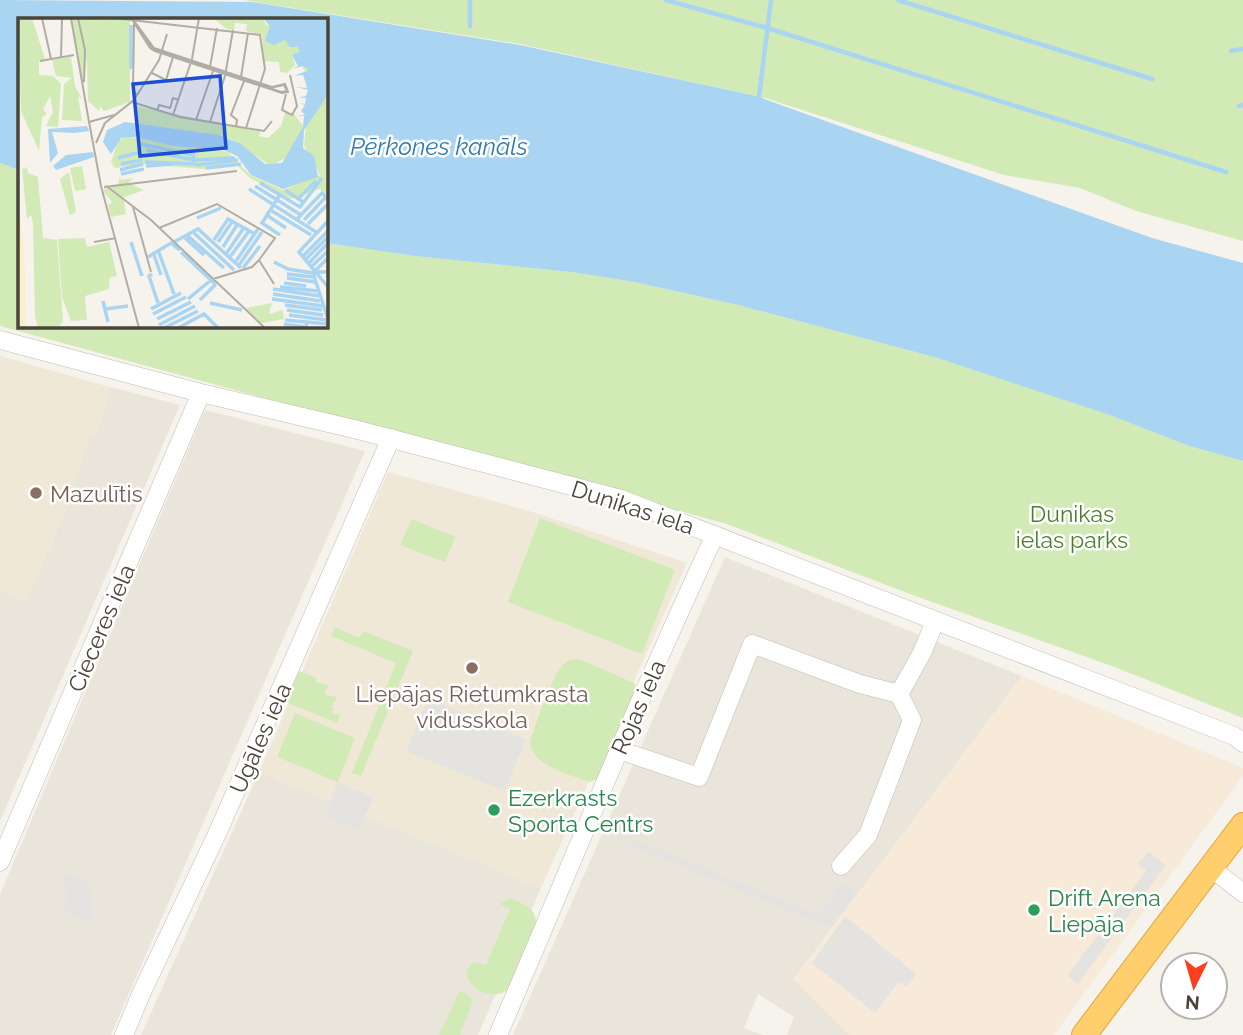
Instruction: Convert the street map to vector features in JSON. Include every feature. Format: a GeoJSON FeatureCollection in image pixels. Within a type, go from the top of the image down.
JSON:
{"type":"FeatureCollection","features":[{"type":"Feature","properties":{"kind":"highway"},"geometry":{"type":"LineString","coordinates":[[1084,1035],[1243,825]]}},
{"type":"Feature","properties":{"kind":"street","name":"Dunikas iela"},"geometry":{"type":"LineString","coordinates":[[0,340],[621,499],[1234,736],[1243,743]]}},
{"type":"Feature","properties":{"kind":"street","name":"Cieceres iela"},"geometry":{"type":"LineString","coordinates":[[0,862],[201,393]]}},
{"type":"Feature","properties":{"kind":"street","name":"Ugāles iela"},"geometry":{"type":"LineString","coordinates":[[124,1035],[141,993],[217,834],[391,438]]}},
{"type":"Feature","properties":{"kind":"street","name":"Rojas iela"},"geometry":{"type":"LineString","coordinates":[[498,1035],[619,750],[715,535]]}},
{"type":"Feature","properties":{"kind":"street"},"geometry":{"type":"LineString","coordinates":[[900,694],[922,653],[935,621]]}},
{"type":"Feature","properties":{"kind":"street"},"geometry":{"type":"LineString","coordinates":[[619,750],[699,777],[752,644],[860,684],[900,694]]}},
{"type":"Feature","properties":{"kind":"street"},"geometry":{"type":"LineString","coordinates":[[841,866],[868,835],[912,720],[900,694]]}},
{"type":"Feature","properties":{"kind":"street"},"geometry":{"type":"LineString","coordinates":[[1210,867],[1243,893]]}},
{"type":"Feature","properties":{"kind":"shaded area","name":"Mazulītis"},"geometry":{"type":"Polygon","coordinates":[[[0,356],[110,387],[96,436],[91,435],[64,514],[26,602],[0,590],[0,356]]]}},
{"type":"Feature","properties":{"kind":"shaded area"},"geometry":{"type":"Polygon","coordinates":[[[110,387],[180,405],[0,821],[0,590],[26,601],[64,514],[91,435],[96,436],[110,387]]]}},
{"type":"Feature","properties":{"kind":"shaded area"},"geometry":{"type":"Polygon","coordinates":[[[205,410],[365,451],[111,1035],[0,1035],[0,894],[205,410]]]}},
{"type":"Feature","properties":{"kind":"shaded area","name":"Liepājas Rietumkrasta vidusskola"},"geometry":{"type":"Polygon","coordinates":[[[388,472],[523,509],[687,563],[541,888],[259,772],[388,472]]]}},
{"type":"Feature","properties":{"kind":"shaded area"},"geometry":{"type":"Polygon","coordinates":[[[725,557],[1022,676],[794,979],[850,1035],[787,1035],[794,1017],[758,994],[744,1028],[763,1035],[513,1035],[725,557]]]}},
{"type":"Feature","properties":{"kind":"shaded area"},"geometry":{"type":"Polygon","coordinates":[[[1022,676],[1243,768],[1243,776],[1054,1035],[850,1035],[794,980],[1022,676]]]}},
{"type":"Feature","properties":{"kind":"shaded area"},"geometry":{"type":"Polygon","coordinates":[[[428,699],[526,739],[505,791],[406,751],[428,699]]]}},
{"type":"Feature","properties":{"kind":"shaded area"},"geometry":{"type":"Polygon","coordinates":[[[259,772],[541,888],[478,1035],[141,1035],[259,772]]]}},
{"type":"Feature","properties":{"kind":"shaded area"},"geometry":{"type":"Polygon","coordinates":[[[338,782],[374,797],[359,830],[325,816],[338,782]]]}},
{"type":"Feature","properties":{"kind":"shaded area"},"geometry":{"type":"Polygon","coordinates":[[[631,838],[817,914],[843,883],[855,894],[828,927],[629,845],[631,838]]]}},
{"type":"Feature","properties":{"kind":"shaded area"},"geometry":{"type":"Polygon","coordinates":[[[1148,851],[1166,865],[1078,984],[1067,976],[1146,871],[1138,864],[1148,851]]]}},
{"type":"Feature","properties":{"kind":"shaded area"},"geometry":{"type":"Polygon","coordinates":[[[65,873],[93,884],[93,926],[62,911],[69,893],[60,882],[65,873]]]}},
{"type":"Feature","properties":{"kind":"shaded area"},"geometry":{"type":"Polygon","coordinates":[[[845,916],[916,974],[906,987],[898,982],[875,1013],[812,963],[845,916]]]}},
{"type":"Feature","properties":{"kind":"green space"},"geometry":{"type":"Polygon","coordinates":[[[243,0],[1243,0],[1243,241],[1136,211],[1080,188],[1004,175],[765,98],[520,44],[243,0]]]}},
{"type":"Feature","properties":{"kind":"green space","name":"Dunikas ielas parks"},"geometry":{"type":"Polygon","coordinates":[[[0,163],[18,170],[18,327],[327,327],[327,243],[635,282],[738,305],[934,357],[1111,415],[1189,446],[1243,461],[1243,718],[1112,666],[918,597],[727,524],[0,326],[0,163]]]}},
{"type":"Feature","properties":{"kind":"green space"},"geometry":{"type":"Polygon","coordinates":[[[540,518],[675,570],[642,654],[508,602],[540,518]]]}},
{"type":"Feature","properties":{"kind":"green space"},"geometry":{"type":"Polygon","coordinates":[[[412,519],[455,537],[445,562],[400,545],[412,519]]]}},
{"type":"Feature","properties":{"kind":"green space"},"geometry":{"type":"Polygon","coordinates":[[[335,627],[359,638],[363,631],[413,651],[361,776],[352,773],[396,663],[331,636],[335,627]]]}},
{"type":"Feature","properties":{"kind":"green space"},"geometry":{"type":"Polygon","coordinates":[[[579,659],[634,683],[638,690],[598,779],[590,782],[562,773],[544,763],[532,750],[530,741],[559,670],[567,661],[579,659]]]}},
{"type":"Feature","properties":{"kind":"green space"},"geometry":{"type":"Polygon","coordinates":[[[299,671],[317,678],[316,682],[328,685],[324,695],[337,697],[331,707],[334,708],[332,713],[340,716],[337,723],[286,702],[299,671]]]}},
{"type":"Feature","properties":{"kind":"green space"},"geometry":{"type":"Polygon","coordinates":[[[295,713],[355,738],[338,782],[277,757],[295,713]]]}},
{"type":"Feature","properties":{"kind":"green space"},"geometry":{"type":"Polygon","coordinates":[[[510,898],[531,910],[536,923],[507,990],[488,994],[470,983],[467,970],[473,962],[486,965],[510,909],[500,904],[510,898]]]}},
{"type":"Feature","properties":{"kind":"green space"},"geometry":{"type":"Polygon","coordinates":[[[459,992],[466,993],[473,1000],[460,1035],[439,1035],[459,992]]]}},
{"type":"Feature","properties":{"kind":"water","name":"Pērkones kanāls"},"geometry":{"type":"Polygon","coordinates":[[[0,0],[252,2],[520,45],[756,96],[1152,238],[1243,263],[1243,461],[1189,446],[1110,415],[934,357],[738,305],[635,282],[571,272],[415,256],[327,243],[327,18],[18,18],[18,170],[0,163],[0,0]]]}},
{"type":"Feature","properties":{"kind":"waterway"},"geometry":{"type":"LineString","coordinates":[[470,0],[470,26]]}},
{"type":"Feature","properties":{"kind":"waterway"},"geometry":{"type":"LineString","coordinates":[[666,0],[767,28],[1226,172]]}},
{"type":"Feature","properties":{"kind":"waterway"},"geometry":{"type":"LineString","coordinates":[[759,97],[771,0]]}},
{"type":"Feature","properties":{"kind":"waterway"},"geometry":{"type":"LineString","coordinates":[[898,0],[1152,79]]}},
{"type":"Feature","properties":{"kind":"waterway"},"geometry":{"type":"LineString","coordinates":[[1231,51],[1243,49]]}},
{"type":"Feature","properties":{"kind":"waterway"},"geometry":{"type":"LineString","coordinates":[[1239,106],[1243,105]]}},
{"type":"Feature","properties":{"kind":"place","name":"Mazulītis"},"geometry":{"type":"Point","coordinates":[36,493]}},
{"type":"Feature","properties":{"kind":"place","name":"Liepājas Rietumkrasta vidusskola"},"geometry":{"type":"Point","coordinates":[472,668]}},
{"type":"Feature","properties":{"kind":"place","name":"Ezerkrasts Sporta Centrs"},"geometry":{"type":"Point","coordinates":[494,810]}},
{"type":"Feature","properties":{"kind":"place","name":"Drift Arena Liepāja"},"geometry":{"type":"Point","coordinates":[1034,910]}}]}
